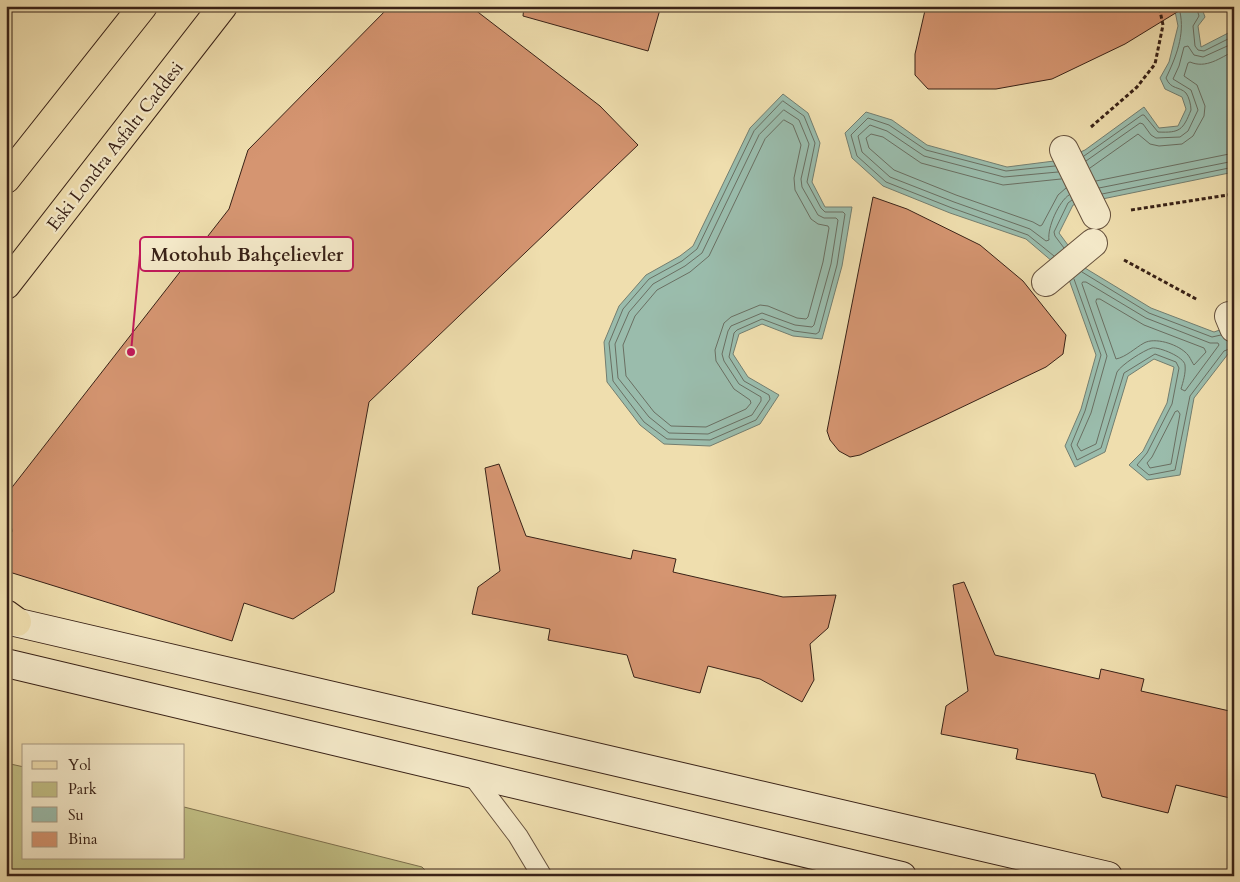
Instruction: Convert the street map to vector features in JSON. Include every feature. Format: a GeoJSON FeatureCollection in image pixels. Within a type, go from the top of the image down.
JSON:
{"type":"FeatureCollection","features":[{"type":"Feature","properties":{"kind":"main road"},"geometry":{"type":"LineString","coordinates":[[7,177],[143,6]]}},
{"type":"Feature","properties":{"kind":"main road","name":"Eski Londra Asfaltı Caddesi"},"geometry":{"type":"LineString","coordinates":[[6,285],[223,6]]}},
{"type":"Feature","properties":{"kind":"street"},"geometry":{"type":"LineString","coordinates":[[1064,150],[1096,215]]}},
{"type":"Feature","properties":{"kind":"street"},"geometry":{"type":"LineString","coordinates":[[1046,282],[1093,243]]}},
{"type":"Feature","properties":{"kind":"street"},"geometry":{"type":"LineString","coordinates":[[10,618],[1108,876]]}},
{"type":"Feature","properties":{"kind":"street"},"geometry":{"type":"LineString","coordinates":[[6,663],[902,876]]}},
{"type":"Feature","properties":{"kind":"lane"},"geometry":{"type":"LineString","coordinates":[[471,774],[518,836],[542,876]]}},
{"type":"Feature","properties":{"kind":"path"},"geometry":{"type":"LineString","coordinates":[[1064,150],[1138,87],[1154,64],[1163,25],[1159,6]]}},
{"type":"Feature","properties":{"kind":"path"},"geometry":{"type":"LineString","coordinates":[[1096,215],[1234,194]]}},
{"type":"Feature","properties":{"kind":"path"},"geometry":{"type":"LineString","coordinates":[[1093,243],[1232,322]]}},
{"type":"Feature","properties":{"kind":"green space"},"geometry":{"type":"Polygon","coordinates":[[[6,763],[22,767],[22,860],[185,860],[185,807],[422,867],[431,876],[6,876],[6,763]]]}},
{"type":"Feature","properties":{"kind":"water"},"geometry":{"type":"Polygon","coordinates":[[[1174,6],[1201,6],[1205,17],[1198,26],[1201,47],[1234,30],[1234,172],[1073,205],[1059,233],[1085,268],[1151,308],[1214,332],[1234,325],[1234,351],[1228,354],[1194,398],[1180,475],[1147,480],[1129,465],[1143,451],[1167,403],[1174,367],[1154,359],[1128,376],[1105,452],[1075,467],[1065,446],[1081,409],[1096,355],[1067,274],[1026,239],[950,213],[883,186],[852,158],[845,133],[866,112],[892,120],[927,145],[1007,167],[1062,160],[1085,150],[1144,107],[1159,128],[1178,126],[1186,109],[1182,97],[1165,89],[1160,78],[1169,62],[1178,26],[1174,6]]]}},
{"type":"Feature","properties":{"kind":"water"},"geometry":{"type":"Polygon","coordinates":[[[783,94],[808,113],[820,143],[812,182],[825,207],[852,207],[842,266],[822,339],[793,336],[762,324],[739,334],[733,354],[748,377],[779,395],[760,424],[710,446],[664,444],[640,425],[607,382],[604,342],[619,306],[646,275],[680,256],[693,246],[750,128],[783,94]]]}},
{"type":"Feature","properties":{"kind":"building"},"geometry":{"type":"Polygon","coordinates":[[[390,6],[470,6],[600,106],[638,145],[369,402],[334,592],[293,619],[244,603],[232,641],[6,571],[6,551],[12,531],[6,495],[229,209],[248,150],[390,6]]]}},
{"type":"Feature","properties":{"kind":"building"},"geometry":{"type":"Polygon","coordinates":[[[524,6],[661,6],[648,51],[523,16],[524,6]]]}},
{"type":"Feature","properties":{"kind":"building"},"geometry":{"type":"Polygon","coordinates":[[[926,6],[1187,6],[1125,44],[1052,79],[996,89],[928,89],[915,75],[915,54],[926,6]]]}},
{"type":"Feature","properties":{"kind":"building"},"geometry":{"type":"Polygon","coordinates":[[[873,197],[907,209],[980,245],[1023,281],[1066,335],[1063,354],[1046,367],[860,455],[850,457],[839,451],[830,440],[827,431],[873,197]]]}},
{"type":"Feature","properties":{"kind":"building"},"geometry":{"type":"Polygon","coordinates":[[[499,464],[526,536],[631,559],[633,550],[676,559],[673,572],[783,597],[836,595],[828,628],[810,644],[814,680],[802,702],[760,679],[708,666],[700,693],[634,677],[627,655],[548,640],[550,629],[472,614],[478,587],[500,571],[485,468],[499,464]]]}},
{"type":"Feature","properties":{"kind":"building"},"geometry":{"type":"Polygon","coordinates":[[[964,582],[995,655],[1099,679],[1101,669],[1144,679],[1141,691],[1234,712],[1234,799],[1176,785],[1168,813],[1102,797],[1095,774],[1016,759],[1018,749],[941,734],[946,706],[968,691],[953,585],[964,582]]]}},
{"type":"Feature","properties":{"kind":"place","name":"Motohub Bahçelievler"},"geometry":{"type":"Point","coordinates":[131,352]}}]}
